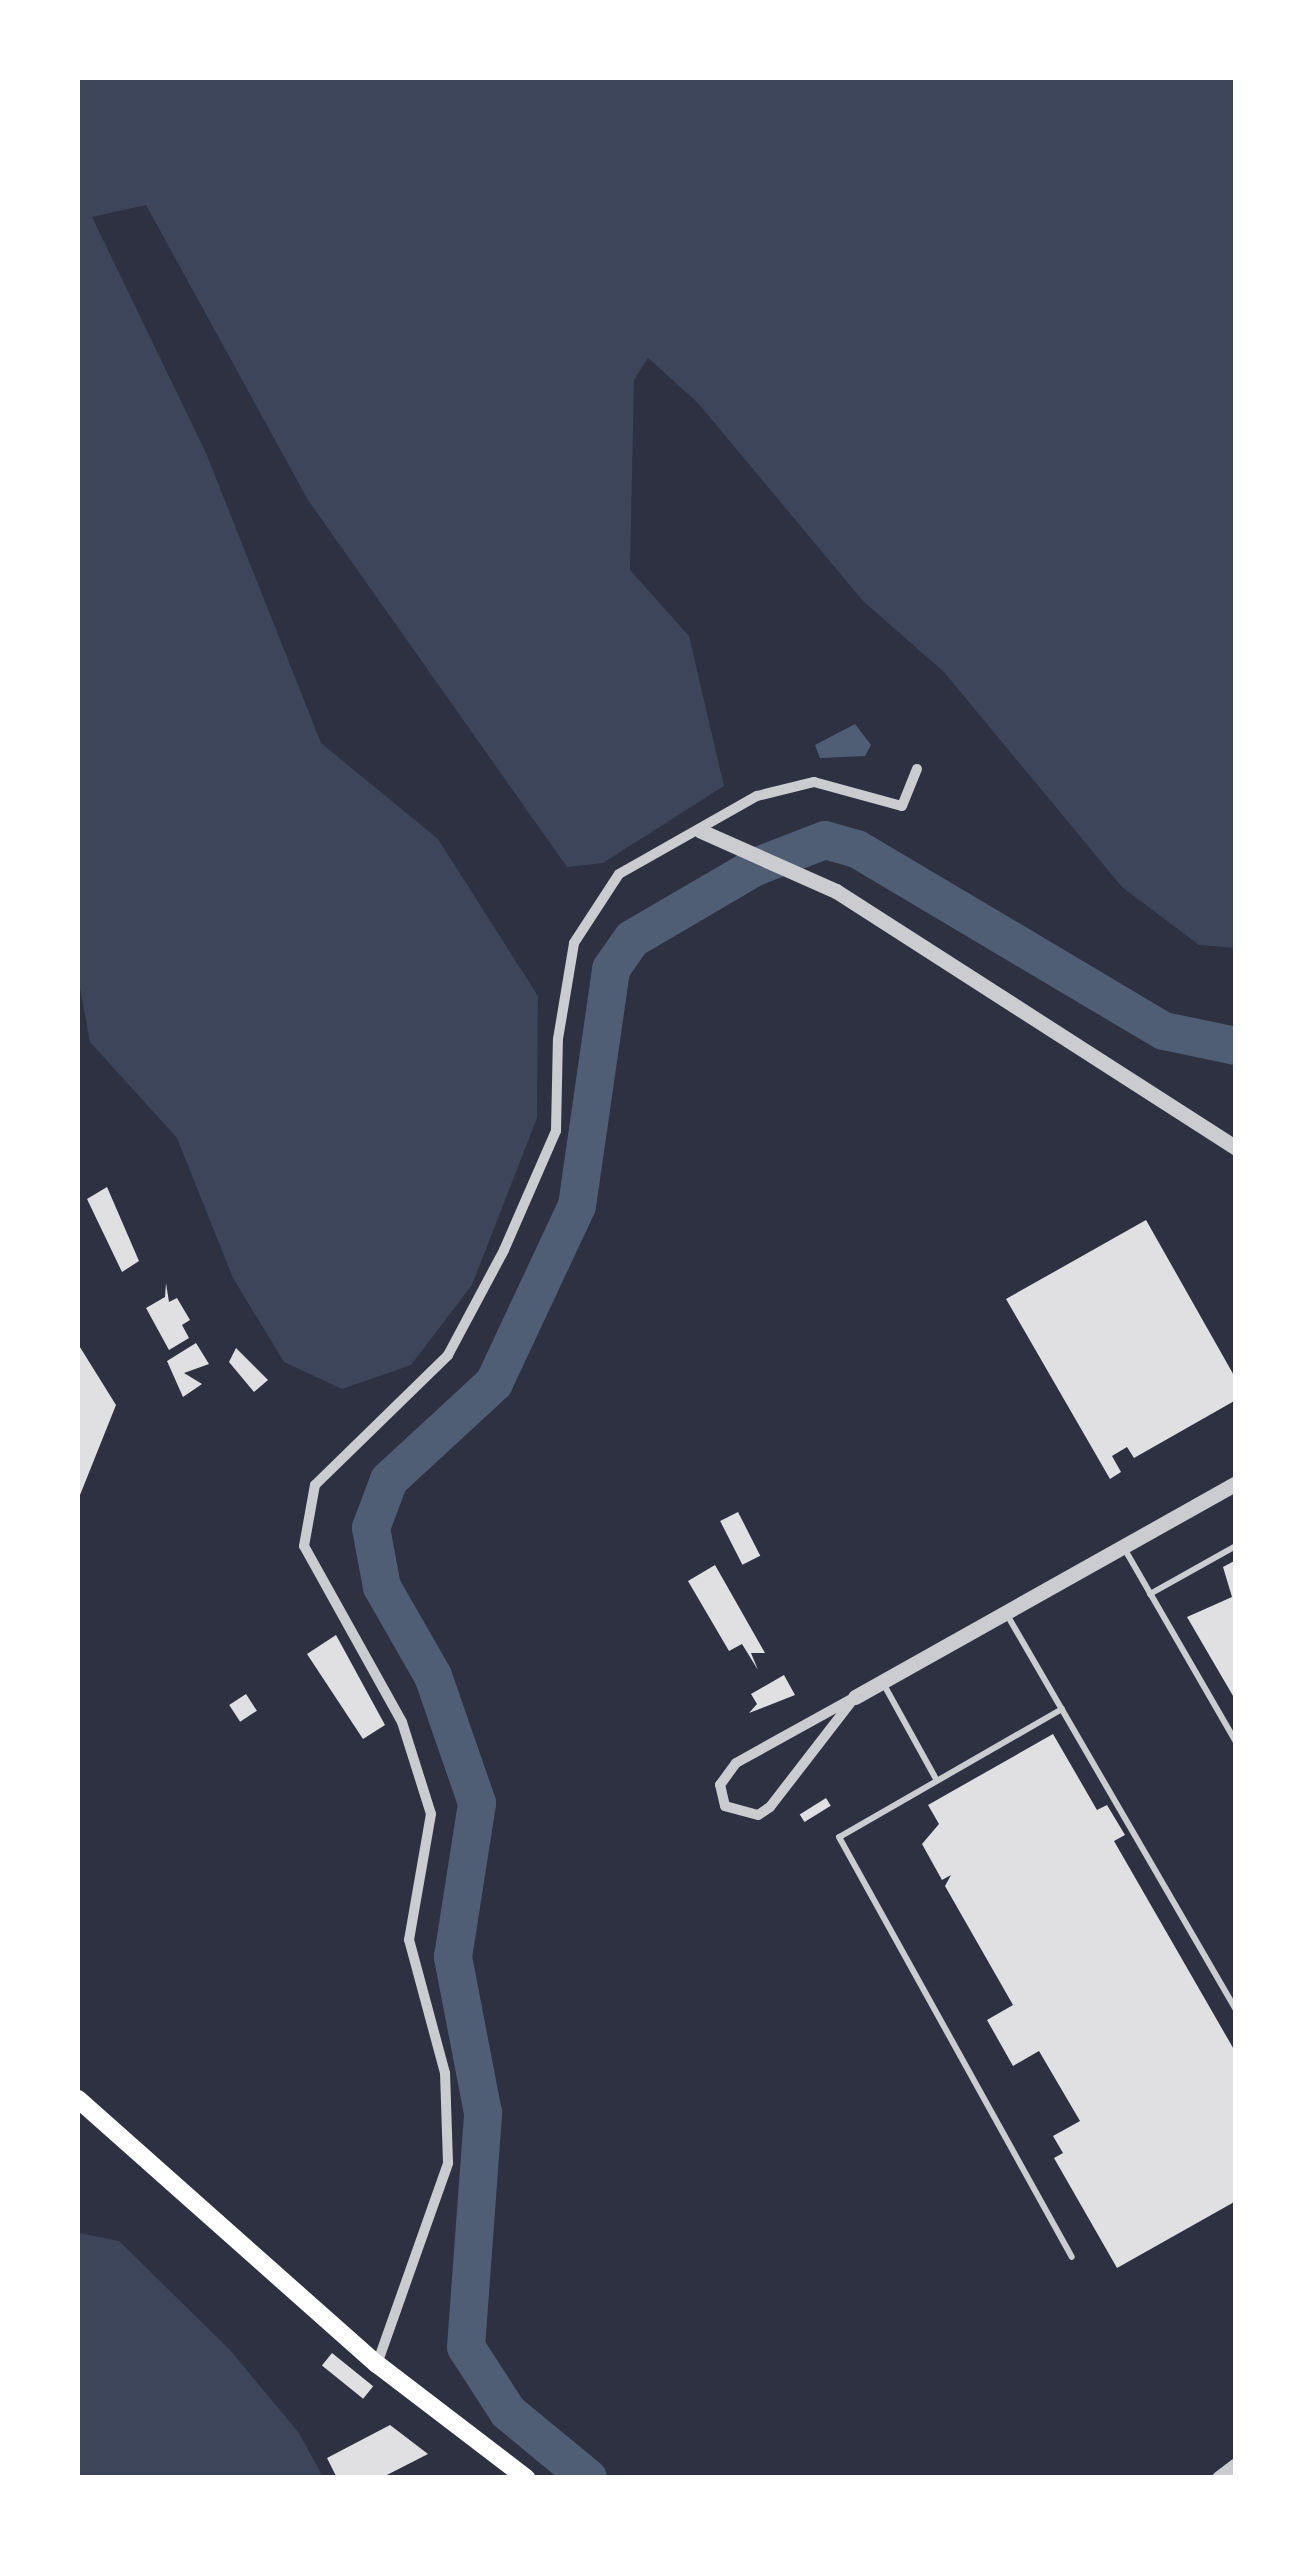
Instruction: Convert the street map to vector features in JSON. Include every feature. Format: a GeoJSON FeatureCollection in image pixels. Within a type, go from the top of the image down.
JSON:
{"type":"FeatureCollection","features":[{"type":"Feature","properties":{"kind":"main road"},"geometry":{"type":"LineString","coordinates":[[78,2099],[378,2364],[526,2478]]}},
{"type":"Feature","properties":{"kind":"street"},"geometry":{"type":"LineString","coordinates":[[378,2364],[448,2164],[445,2073],[409,1940],[431,1814],[402,1722],[304,1546],[315,1485],[448,1355],[504,1250],[556,1132],[558,1039],[574,943],[619,874],[757,796],[814,782],[902,806],[917,769]]}},
{"type":"Feature","properties":{"kind":"street"},"geometry":{"type":"LineString","coordinates":[[701,830],[836,891],[1236,1148]]}},
{"type":"Feature","properties":{"kind":"street"},"geometry":{"type":"LineString","coordinates":[[855,1698],[770,1807],[740,1815],[725,1806],[720,1786],[736,1763],[1236,1484]]}},
{"type":"Feature","properties":{"kind":"street"},"geometry":{"type":"LineString","coordinates":[[1220,2478],[1236,2465]]}},
{"type":"Feature","properties":{"kind":"lane"},"geometry":{"type":"LineString","coordinates":[[1123,1546],[1236,1742]]}},
{"type":"Feature","properties":{"kind":"lane"},"geometry":{"type":"LineString","coordinates":[[1150,1594],[1236,1546]]}},
{"type":"Feature","properties":{"kind":"lane"},"geometry":{"type":"LineString","coordinates":[[1006,1613],[1236,2009]]}},
{"type":"Feature","properties":{"kind":"lane"},"geometry":{"type":"LineString","coordinates":[[882,1682],[936,1779]]}},
{"type":"Feature","properties":{"kind":"lane"},"geometry":{"type":"LineString","coordinates":[[1062,1709],[840,1837],[1072,2256]]}},
{"type":"Feature","properties":{"kind":"shaded area"},"geometry":{"type":"Polygon","coordinates":[[[78,78],[1235,78],[1235,948],[1199,945],[1122,887],[944,672],[863,601],[698,403],[648,358],[634,380],[630,570],[689,636],[724,786],[603,863],[567,867],[308,500],[146,205],[92,217],[206,453],[321,743],[438,839],[538,996],[537,1118],[472,1285],[411,1365],[342,1389],[284,1362],[233,1278],[177,1138],[90,1042],[78,977],[78,78]]]}},
{"type":"Feature","properties":{"kind":"shaded area"},"geometry":{"type":"Polygon","coordinates":[[[855,724],[871,745],[865,756],[820,758],[815,745],[855,724]]]}},
{"type":"Feature","properties":{"kind":"shaded area"},"geometry":{"type":"Polygon","coordinates":[[[80,2233],[119,2241],[230,2350],[299,2433],[323,2477],[78,2477],[80,2233]]]}},
{"type":"Feature","properties":{"kind":"building"},"geometry":{"type":"Polygon","coordinates":[[[107,1187],[139,1261],[122,1272],[87,1199],[107,1187]]]}},
{"type":"Feature","properties":{"kind":"building"},"geometry":{"type":"Polygon","coordinates":[[[1146,1220],[1236,1379],[1236,1400],[1134,1458],[1127,1447],[1112,1456],[1121,1472],[1110,1479],[1006,1299],[1146,1220]]]}},
{"type":"Feature","properties":{"kind":"building"},"geometry":{"type":"Polygon","coordinates":[[[166,1283],[169,1302],[177,1298],[190,1320],[182,1325],[189,1338],[169,1350],[146,1308],[165,1297],[166,1283]]]}},
{"type":"Feature","properties":{"kind":"building"},"geometry":{"type":"Polygon","coordinates":[[[196,1343],[209,1364],[184,1373],[202,1384],[183,1397],[167,1361],[196,1343]]]}},
{"type":"Feature","properties":{"kind":"building"},"geometry":{"type":"Polygon","coordinates":[[[78,1344],[116,1405],[78,1500],[78,1344]]]}},
{"type":"Feature","properties":{"kind":"building"},"geometry":{"type":"Polygon","coordinates":[[[236,1348],[268,1380],[254,1392],[229,1362],[236,1348]]]}},
{"type":"Feature","properties":{"kind":"building"},"geometry":{"type":"Polygon","coordinates":[[[738,1512],[760,1556],[742,1565],[720,1521],[738,1512]]]}},
{"type":"Feature","properties":{"kind":"building"},"geometry":{"type":"Polygon","coordinates":[[[1236,1560],[1236,1701],[1187,1617],[1232,1597],[1223,1567],[1236,1560]]]}},
{"type":"Feature","properties":{"kind":"building"},"geometry":{"type":"Polygon","coordinates":[[[715,1565],[765,1653],[751,1653],[758,1670],[742,1644],[729,1651],[688,1581],[715,1565]]]}},
{"type":"Feature","properties":{"kind":"building"},"geometry":{"type":"Polygon","coordinates":[[[336,1635],[385,1725],[363,1739],[307,1654],[336,1635]]]}},
{"type":"Feature","properties":{"kind":"building"},"geometry":{"type":"Polygon","coordinates":[[[784,1675],[795,1695],[749,1713],[757,1704],[751,1694],[784,1675]]]}},
{"type":"Feature","properties":{"kind":"building"},"geometry":{"type":"Polygon","coordinates":[[[246,1694],[257,1711],[240,1722],[229,1705],[246,1694]]]}},
{"type":"Feature","properties":{"kind":"building"},"geometry":{"type":"Polygon","coordinates":[[[1053,1734],[1097,1810],[1107,1805],[1125,1835],[1114,1841],[1236,2053],[1236,2201],[1117,2268],[1054,2158],[1063,2153],[1053,2136],[1080,2121],[1039,2051],[1013,2066],[987,2020],[1013,2005],[945,1886],[951,1875],[942,1880],[922,1844],[939,1824],[928,1805],[1053,1734]]]}},
{"type":"Feature","properties":{"kind":"building"},"geometry":{"type":"Polygon","coordinates":[[[826,1798],[831,1806],[804,1822],[800,1814],[826,1798]]]}},
{"type":"Feature","properties":{"kind":"building"},"geometry":{"type":"Polygon","coordinates":[[[332,2353],[373,2386],[363,2399],[322,2365],[332,2353]]]}},
{"type":"Feature","properties":{"kind":"building"},"geometry":{"type":"Polygon","coordinates":[[[390,2425],[428,2454],[381,2478],[337,2478],[327,2458],[390,2425]]]}},
{"type":"Feature","properties":{"kind":"waterway"},"geometry":{"type":"LineString","coordinates":[[588,2478],[508,2412],[466,2347],[483,2113],[453,1957],[477,1803],[433,1676],[382,1587],[371,1528],[389,1480],[494,1383],[577,1206],[611,969],[632,939],[755,867],[825,840],[857,849],[1164,1031],[1236,1046]]}}]}
